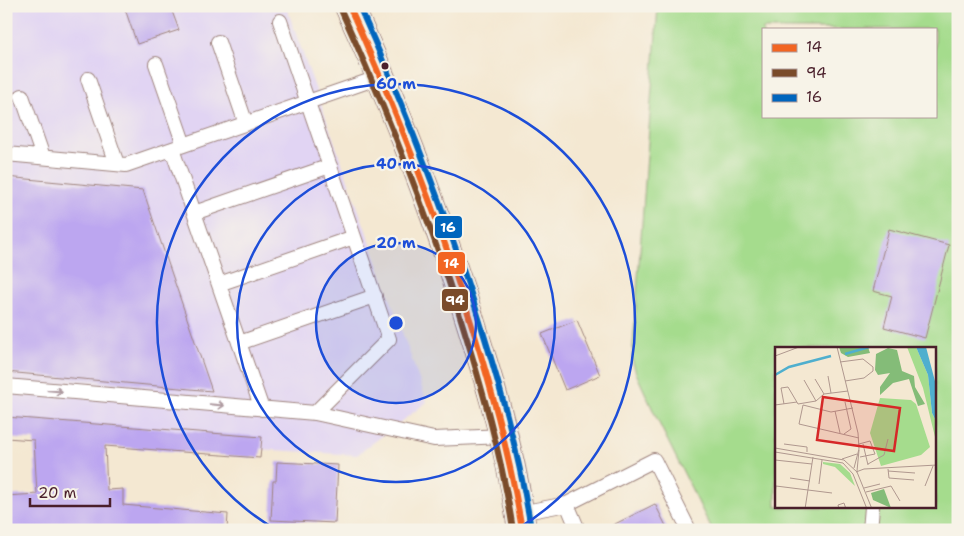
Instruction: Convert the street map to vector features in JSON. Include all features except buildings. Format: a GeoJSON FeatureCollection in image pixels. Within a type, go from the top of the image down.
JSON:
{"type":"FeatureCollection","features":[{"type":"Feature","properties":{"kind":"street"},"geometry":{"type":"LineString","coordinates":[[349,6],[380,77],[448,254],[488,374],[504,436],[521,521]]}},
{"type":"Feature","properties":{"kind":"lane"},"geometry":{"type":"LineString","coordinates":[[280,21],[389,339],[316,414]]}},
{"type":"Feature","properties":{"kind":"lane"},"geometry":{"type":"LineString","coordinates":[[218,42],[246,124]]}},
{"type":"Feature","properties":{"kind":"lane"},"geometry":{"type":"LineString","coordinates":[[156,64],[194,213],[262,409]]}},
{"type":"Feature","properties":{"kind":"lane"},"geometry":{"type":"LineString","coordinates":[[6,154],[126,165],[380,77]]}},
{"type":"Feature","properties":{"kind":"lane"},"geometry":{"type":"LineString","coordinates":[[88,79],[117,164]]}},
{"type":"Feature","properties":{"kind":"lane"},"geometry":{"type":"LineString","coordinates":[[22,96],[43,157]]}},
{"type":"Feature","properties":{"kind":"lane"},"geometry":{"type":"LineString","coordinates":[[194,213],[330,166]]}},
{"type":"Feature","properties":{"kind":"lane"},"geometry":{"type":"LineString","coordinates":[[219,284],[354,237]]}},
{"type":"Feature","properties":{"kind":"lane"},"geometry":{"type":"LineString","coordinates":[[239,343],[375,296]]}},
{"type":"Feature","properties":{"kind":"lane"},"geometry":{"type":"LineString","coordinates":[[6,386],[316,414],[434,439],[504,436]]}},
{"type":"Feature","properties":{"kind":"lane"},"geometry":{"type":"LineString","coordinates":[[521,521],[566,504],[654,460],[689,530]]}},
{"type":"Feature","properties":{"kind":"lane"},"geometry":{"type":"LineString","coordinates":[[566,504],[578,530]]}},
{"type":"Feature","properties":{"kind":"lane"},"geometry":{"type":"LineString","coordinates":[[870,530],[872,508]]}},
{"type":"Feature","properties":{"kind":"shaded area"},"geometry":{"type":"Polygon","coordinates":[[[6,6],[286,6],[427,402],[357,455],[6,429],[6,6]]]}},
{"type":"Feature","properties":{"kind":"green space"},"geometry":{"type":"Polygon","coordinates":[[[658,6],[958,6],[958,530],[712,530],[636,373],[632,359],[658,6]]]}},
{"type":"Feature","properties":{"kind":"transit line","name":"14"},"geometry":{"type":"LineString","coordinates":[[349,6],[412,156],[454,271],[499,419],[512,474],[522,530]]}},
{"type":"Feature","properties":{"kind":"transit line","name":"16"},"geometry":{"type":"LineString","coordinates":[[359,6],[421,154],[475,306],[507,416],[531,529]]}},
{"type":"Feature","properties":{"kind":"transit line","name":"94"},"geometry":{"type":"LineString","coordinates":[[341,10],[404,160],[446,274],[483,393],[503,475],[513,530]]}}]}
